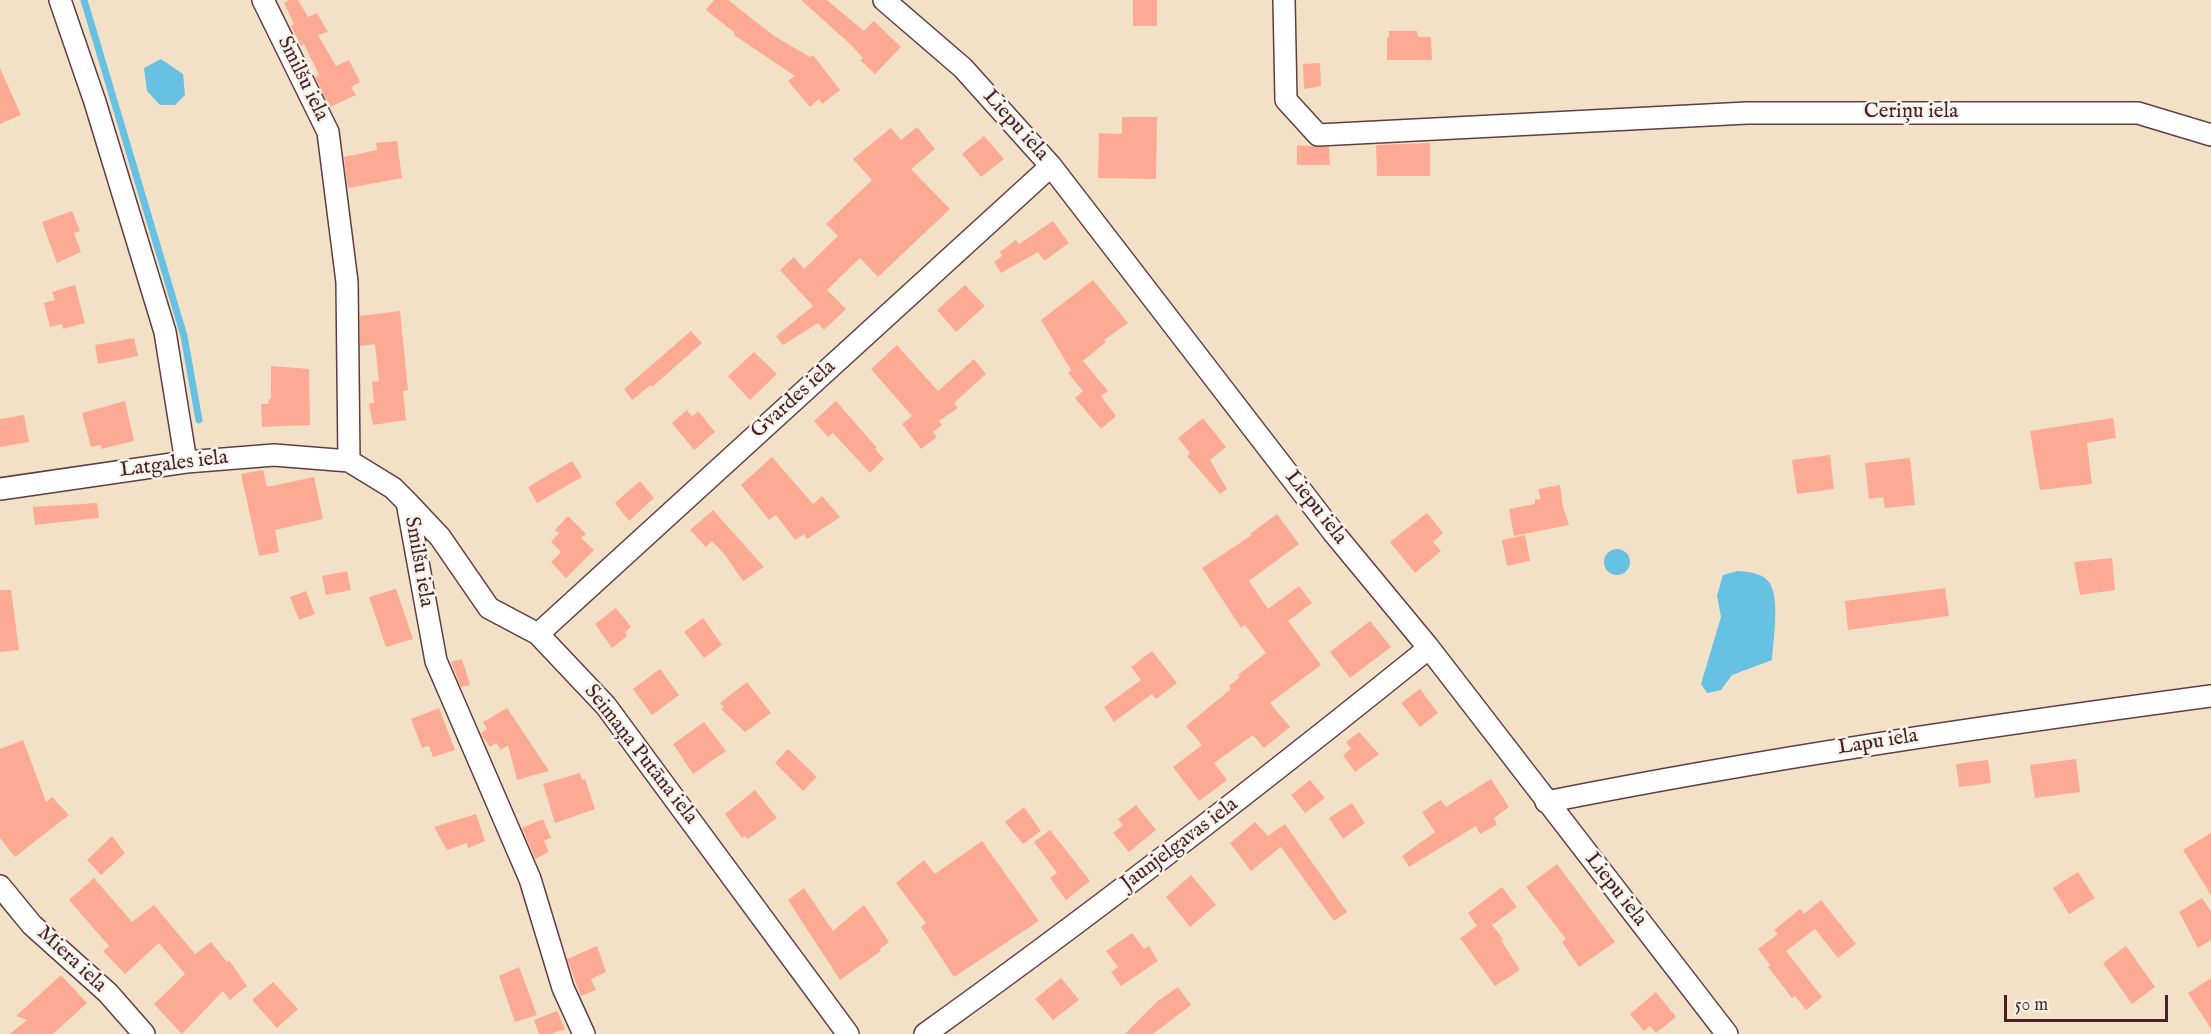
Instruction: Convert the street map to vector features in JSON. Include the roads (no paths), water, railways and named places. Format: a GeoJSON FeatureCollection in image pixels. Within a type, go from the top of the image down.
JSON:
{"type":"FeatureCollection","features":[{"type":"Feature","properties":{"kind":"street"},"geometry":{"type":"LineString","coordinates":[[60,0],[95,102],[165,332],[186,462]]}},
{"type":"Feature","properties":{"kind":"street","name":"Smilšu iela"},"geometry":{"type":"LineString","coordinates":[[263,0],[328,132],[347,282],[349,461],[393,488],[407,502],[436,661],[530,879],[563,988],[584,1034]]}},
{"type":"Feature","properties":{"kind":"street","name":"Liepu iela"},"geometry":{"type":"LineString","coordinates":[[884,0],[963,68],[1051,166],[1326,523],[1429,648],[1727,1034]]}},
{"type":"Feature","properties":{"kind":"street","name":"Ceriņu iela"},"geometry":{"type":"LineString","coordinates":[[1284,0],[1286,100],[1318,135],[1747,113],[2138,113],[2211,135]]}},
{"type":"Feature","properties":{"kind":"street","name":"Gvardes iela"},"geometry":{"type":"LineString","coordinates":[[537,634],[1051,166]]}},
{"type":"Feature","properties":{"kind":"street","name":"Latgales iela"},"geometry":{"type":"LineString","coordinates":[[0,489],[186,462],[274,455],[349,461]]}},
{"type":"Feature","properties":{"kind":"street","name":"Seimaņa Putāna iela"},"geometry":{"type":"LineString","coordinates":[[407,502],[440,537],[489,608],[537,634],[606,706],[848,1034]]}},
{"type":"Feature","properties":{"kind":"street","name":"Jaunjelgavas iela"},"geometry":{"type":"LineString","coordinates":[[925,1034],[1201,830],[1429,648]]}},
{"type":"Feature","properties":{"kind":"street","name":"Lapu iela"},"geometry":{"type":"LineString","coordinates":[[1546,802],[1810,753],[2004,723],[2211,696]]}},
{"type":"Feature","properties":{"kind":"street","name":"Miera iela"},"geometry":{"type":"LineString","coordinates":[[0,886],[32,925],[108,993],[144,1034]]}},
{"type":"Feature","properties":{"kind":"water"},"geometry":{"type":"Polygon","coordinates":[[[161,59],[183,74],[185,95],[175,105],[160,105],[147,91],[144,68],[161,59]]]}},
{"type":"Feature","properties":{"kind":"water"},"geometry":{"type":"Polygon","coordinates":[[[1617,549],[1626,553],[1630,562],[1626,571],[1617,575],[1608,571],[1604,562],[1608,553],[1617,549]]]}},
{"type":"Feature","properties":{"kind":"water"},"geometry":{"type":"Polygon","coordinates":[[[1737,571],[1761,576],[1772,588],[1775,631],[1772,660],[1732,675],[1721,690],[1707,693],[1701,684],[1721,617],[1717,596],[1723,575],[1737,571]]]}},
{"type":"Feature","properties":{"kind":"waterway"},"geometry":{"type":"LineString","coordinates":[[84,0],[184,336],[199,420]]}}]}
